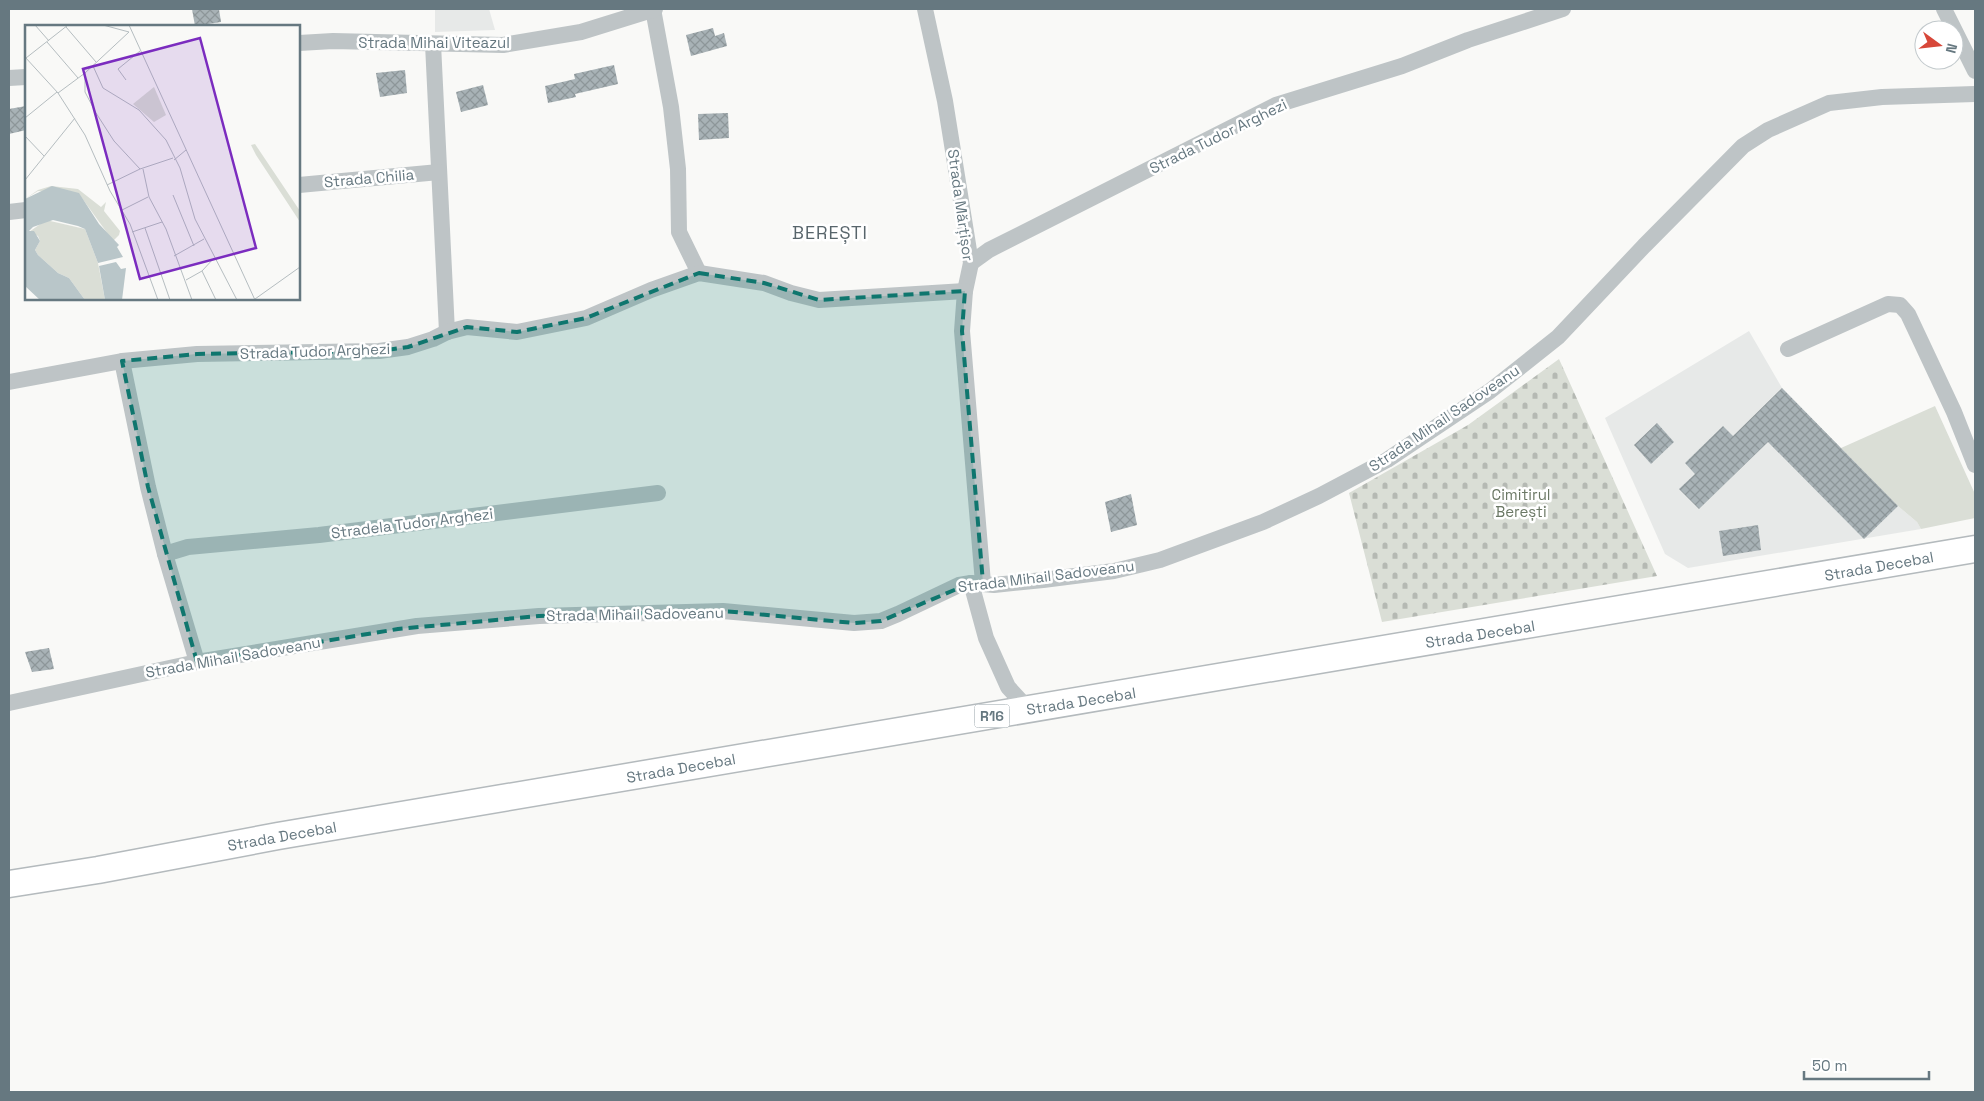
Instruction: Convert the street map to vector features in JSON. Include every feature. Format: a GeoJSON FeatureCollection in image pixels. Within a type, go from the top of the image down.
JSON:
{"type":"FeatureCollection","features":[{"type":"Feature","properties":{"kind":"main road","name":"Strada Decebal"},"geometry":{"type":"LineString","coordinates":[[9,884],[98,870],[278,836],[1975,550]]}},
{"type":"Feature","properties":{"kind":"street"},"geometry":{"type":"LineString","coordinates":[[654,9],[671,107],[678,168],[679,232],[699,273]]}},
{"type":"Feature","properties":{"kind":"street","name":"Strada Mihai Viteazul"},"geometry":{"type":"LineString","coordinates":[[300,43],[333,41],[503,45],[581,32],[654,9]]}},
{"type":"Feature","properties":{"kind":"street","name":"Strada Mărțișor"},"geometry":{"type":"LineString","coordinates":[[925,9],[945,101],[971,262],[962,331],[977,583],[986,638],[1008,687],[1029,710]]}},
{"type":"Feature","properties":{"kind":"street","name":"Strada Tudor Arghezi"},"geometry":{"type":"LineString","coordinates":[[971,262],[989,250],[1276,105],[1402,66],[1468,40],[1563,9]]}},
{"type":"Feature","properties":{"kind":"street"},"geometry":{"type":"LineString","coordinates":[[1944,9],[1975,71]]}},
{"type":"Feature","properties":{"kind":"street"},"geometry":{"type":"LineString","coordinates":[[433,44],[447,332]]}},
{"type":"Feature","properties":{"kind":"street"},"geometry":{"type":"LineString","coordinates":[[9,78],[25,77]]}},
{"type":"Feature","properties":{"kind":"street","name":"Strada Mihail Sadoveanu"},"geometry":{"type":"LineString","coordinates":[[9,703],[197,662],[398,628],[539,616],[723,611],[854,623],[881,620],[898,614],[943,591],[977,583],[1004,584],[1114,571],[1160,560],[1263,522],[1319,496],[1386,460],[1490,391],[1558,337],[1644,246],[1743,146],[1768,130],[1829,103],[1882,97],[1975,94]]}},
{"type":"Feature","properties":{"kind":"street","name":"Strada Chilia"},"geometry":{"type":"LineString","coordinates":[[300,185],[439,172]]}},
{"type":"Feature","properties":{"kind":"street"},"geometry":{"type":"LineString","coordinates":[[9,212],[25,210]]}},
{"type":"Feature","properties":{"kind":"street","name":"Strada Tudor Arghezi"},"geometry":{"type":"LineString","coordinates":[[9,382],[122,361],[197,354],[379,351],[408,347],[433,339],[447,332],[467,327],[517,332],[586,318],[652,290],[699,273],[764,283],[818,300],[966,292]]}},
{"type":"Feature","properties":{"kind":"street"},"geometry":{"type":"LineString","coordinates":[[1788,349],[1888,304],[1900,305],[1908,314],[1954,412],[1975,465]]}},
{"type":"Feature","properties":{"kind":"street"},"geometry":{"type":"LineString","coordinates":[[122,361],[148,487],[165,554],[197,662]]}},
{"type":"Feature","properties":{"kind":"street","name":"Stradela Tudor Arghezi"},"geometry":{"type":"LineString","coordinates":[[165,554],[188,547],[319,535],[658,493]]}},
{"type":"Feature","properties":{"kind":"highlighted area"},"geometry":{"type":"Polygon","coordinates":[[[699,273],[764,283],[819,300],[965,291],[962,331],[983,583],[971,583],[881,621],[854,623],[723,611],[539,616],[398,629],[197,662],[148,487],[122,361],[197,354],[379,351],[408,347],[467,327],[517,332],[586,318],[699,273]]]}},
{"type":"Feature","properties":{"kind":"shaded area"},"geometry":{"type":"Polygon","coordinates":[[[435,9],[489,9],[495,30],[435,32],[435,9]]]}},
{"type":"Feature","properties":{"kind":"shaded area"},"geometry":{"type":"Polygon","coordinates":[[[1749,331],[1782,388],[1898,506],[1917,522],[1921,529],[1688,568],[1665,554],[1605,418],[1749,331]]]}},
{"type":"Feature","properties":{"kind":"green space","name":"Cimitirul Berești"},"geometry":{"type":"Polygon","coordinates":[[[1559,359],[1657,576],[1382,622],[1349,493],[1468,425],[1559,359]]]}},
{"type":"Feature","properties":{"kind":"green space"},"geometry":{"type":"Polygon","coordinates":[[[1935,406],[1975,494],[1975,518],[1921,529],[1917,522],[1898,506],[1841,448],[1935,406]]]}},
{"type":"Feature","properties":{"kind":"building"},"geometry":{"type":"Polygon","coordinates":[[[192,9],[219,9],[221,22],[195,25],[192,9]]]}},
{"type":"Feature","properties":{"kind":"building"},"geometry":{"type":"Polygon","coordinates":[[[713,28],[715,36],[724,33],[727,46],[691,56],[686,35],[713,28]]]}},
{"type":"Feature","properties":{"kind":"building"},"geometry":{"type":"Polygon","coordinates":[[[614,65],[618,84],[575,94],[576,97],[548,103],[545,86],[575,79],[574,74],[614,65]]]}},
{"type":"Feature","properties":{"kind":"building"},"geometry":{"type":"Polygon","coordinates":[[[405,70],[407,93],[380,97],[376,73],[405,70]]]}},
{"type":"Feature","properties":{"kind":"building"},"geometry":{"type":"Polygon","coordinates":[[[483,85],[488,105],[461,112],[456,92],[483,85]]]}},
{"type":"Feature","properties":{"kind":"building"},"geometry":{"type":"Polygon","coordinates":[[[25,106],[25,130],[9,134],[9,109],[25,106]]]}},
{"type":"Feature","properties":{"kind":"building"},"geometry":{"type":"Polygon","coordinates":[[[728,113],[729,138],[699,140],[698,114],[728,113]]]}},
{"type":"Feature","properties":{"kind":"building"},"geometry":{"type":"Polygon","coordinates":[[[1782,388],[1898,506],[1864,539],[1768,442],[1699,509],[1679,489],[1695,474],[1685,463],[1723,426],[1733,436],[1782,388]]]}},
{"type":"Feature","properties":{"kind":"building"},"geometry":{"type":"Polygon","coordinates":[[[1657,423],[1674,442],[1651,464],[1634,445],[1657,423]]]}},
{"type":"Feature","properties":{"kind":"building"},"geometry":{"type":"Polygon","coordinates":[[[1131,494],[1137,525],[1111,532],[1105,502],[1131,494]]]}},
{"type":"Feature","properties":{"kind":"building"},"geometry":{"type":"Polygon","coordinates":[[[1758,525],[1761,550],[1723,556],[1719,531],[1758,525]]]}},
{"type":"Feature","properties":{"kind":"building"},"geometry":{"type":"Polygon","coordinates":[[[49,648],[54,669],[32,672],[25,652],[49,648]]]}},
{"type":"Feature","properties":{"kind":"district","name":"BEREȘTI"},"geometry":{"type":"Point","coordinates":[830,232]}}]}
